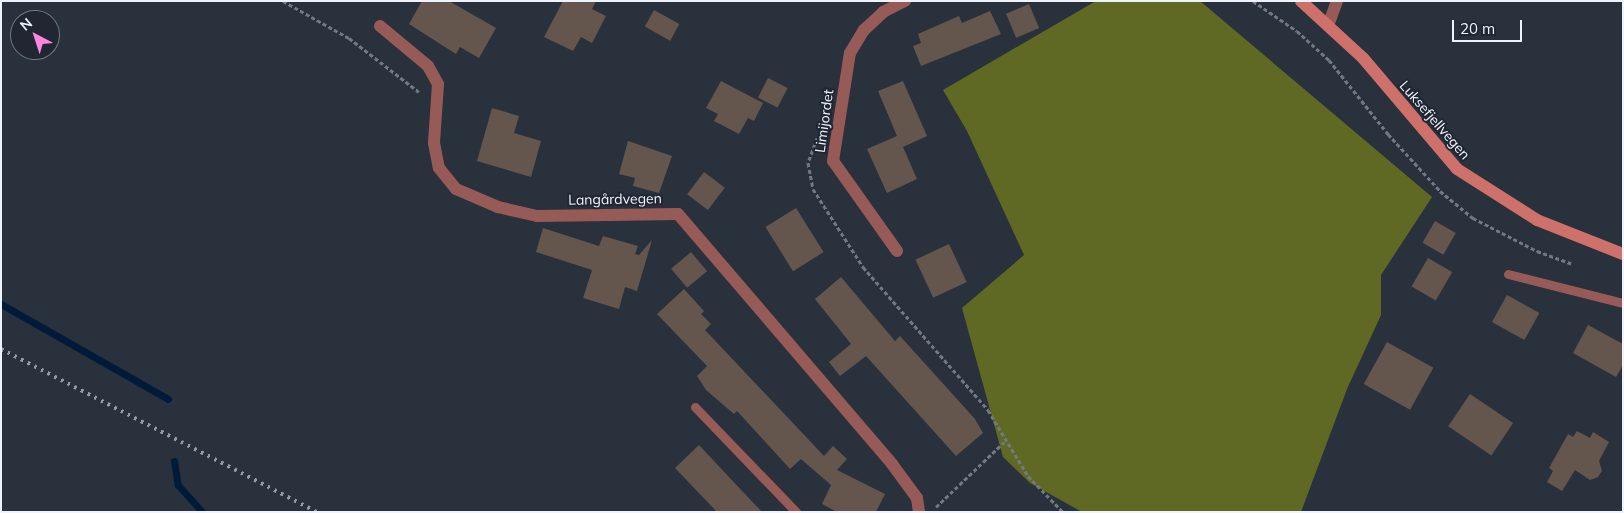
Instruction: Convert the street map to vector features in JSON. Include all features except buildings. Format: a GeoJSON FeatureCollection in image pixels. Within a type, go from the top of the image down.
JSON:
{"type":"FeatureCollection","features":[{"type":"Feature","properties":{"kind":"main road","name":"Luksefjellvegen"},"geometry":{"type":"LineString","coordinates":[[1301,1],[1329,23],[1457,169],[1530,217],[1623,254]]}},
{"type":"Feature","properties":{"kind":"street","name":"Limijordet"},"geometry":{"type":"LineString","coordinates":[[897,251],[833,161],[850,53],[864,30],[883,12],[905,1]]}},
{"type":"Feature","properties":{"kind":"street"},"geometry":{"type":"LineString","coordinates":[[1329,23],[1337,1]]}},
{"type":"Feature","properties":{"kind":"street","name":"Langårdvegen"},"geometry":{"type":"LineString","coordinates":[[380,26],[428,66],[438,84],[434,144],[445,179],[456,189],[498,207],[537,216],[678,214],[892,464],[917,498],[919,512]]}},
{"type":"Feature","properties":{"kind":"lane"},"geometry":{"type":"LineString","coordinates":[[1508,274],[1623,303]]}},
{"type":"Feature","properties":{"kind":"lane"},"geometry":{"type":"LineString","coordinates":[[694,408],[796,512]]}},
{"type":"Feature","properties":{"kind":"path"},"geometry":{"type":"LineString","coordinates":[[283,1],[385,62],[437,110]]}},
{"type":"Feature","properties":{"kind":"path"},"geometry":{"type":"LineString","coordinates":[[1253,1],[1297,31],[1329,60],[1394,141],[1440,190],[1473,218],[1537,251],[1573,264]]}},
{"type":"Feature","properties":{"kind":"path"},"geometry":{"type":"LineString","coordinates":[[841,105],[813,145],[808,163],[813,189],[863,267],[988,410],[1004,442],[1028,476],[1063,512]]}},
{"type":"Feature","properties":{"kind":"path"},"geometry":{"type":"LineString","coordinates":[[931,512],[1004,442]]}},
{"type":"Feature","properties":{"kind":"green space"},"geometry":{"type":"Polygon","coordinates":[[[1096,1],[1200,1],[1432,197],[1381,275],[1381,315],[1347,389],[1301,512],[1082,512],[1030,483],[1003,457],[962,308],[1024,255],[967,131],[943,90],[1096,1]]]}},
{"type":"Feature","properties":{"kind":"waterway"},"geometry":{"type":"LineString","coordinates":[[1,304],[168,399]]}},
{"type":"Feature","properties":{"kind":"waterway"},"geometry":{"type":"LineString","coordinates":[[174,461],[178,485],[202,512]]}},
{"type":"Feature","properties":{"kind":"railway"},"geometry":{"type":"LineString","coordinates":[[1,349],[317,512]]}}]}
